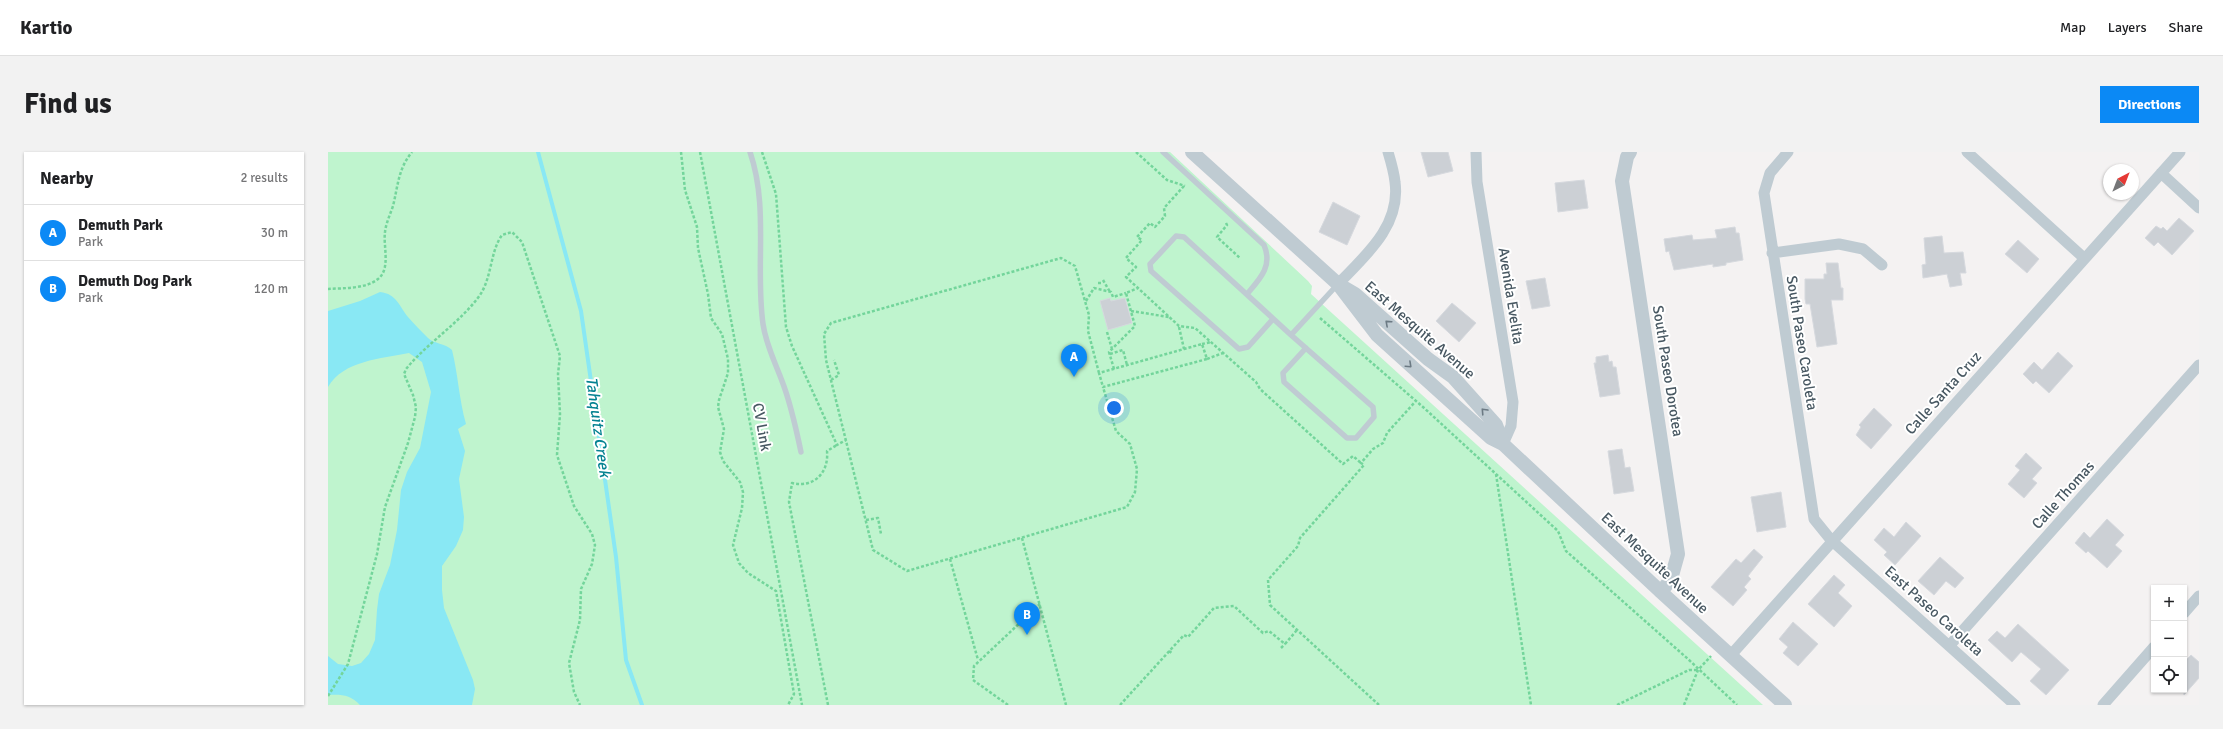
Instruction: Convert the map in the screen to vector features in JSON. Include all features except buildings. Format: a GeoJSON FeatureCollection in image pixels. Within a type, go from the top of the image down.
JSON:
{"type":"FeatureCollection","features":[{"type":"Feature","properties":{"kind":"street","name":"East Mesquite Avenue"},"geometry":{"type":"LineString","coordinates":[[1192,152],[1338,284],[1377,335],[1491,438],[1504,444],[1661,592],[1785,705]]}},
{"type":"Feature","properties":{"kind":"street"},"geometry":{"type":"LineString","coordinates":[[1338,284],[1384,234],[1391,218],[1395,204],[1395,183],[1388,152]]}},
{"type":"Feature","properties":{"kind":"street","name":"Avenida Evelita"},"geometry":{"type":"LineString","coordinates":[[1476,152],[1477,182],[1513,402],[1510,426],[1504,444]]}},
{"type":"Feature","properties":{"kind":"street","name":"South Paseo Dorotea"},"geometry":{"type":"LineString","coordinates":[[1630,152],[1627,157],[1622,181],[1678,554],[1671,579],[1661,592]]}},
{"type":"Feature","properties":{"kind":"street","name":"South Paseo Caroleta"},"geometry":{"type":"LineString","coordinates":[[1788,152],[1770,173],[1764,193],[1772,254],[1814,519],[1831,540]]}},
{"type":"Feature","properties":{"kind":"street"},"geometry":{"type":"LineString","coordinates":[[1966,152],[2084,258]]}},
{"type":"Feature","properties":{"kind":"street","name":"Calle Santa Cruz"},"geometry":{"type":"LineString","coordinates":[[1731,655],[1831,540],[2161,173],[2173,154]]}},
{"type":"Feature","properties":{"kind":"street"},"geometry":{"type":"LineString","coordinates":[[2161,173],[2199,208]]}},
{"type":"Feature","properties":{"kind":"street"},"geometry":{"type":"LineString","coordinates":[[1772,254],[1840,244],[1863,249],[1882,265]]}},
{"type":"Feature","properties":{"kind":"street","name":"East Mesquite Avenue"},"geometry":{"type":"LineString","coordinates":[[1338,284],[1355,294],[1428,358],[1453,377],[1496,425],[1504,444]]}},
{"type":"Feature","properties":{"kind":"street","name":"Calle Thomas"},"geometry":{"type":"LineString","coordinates":[[1950,645],[2199,365]]}},
{"type":"Feature","properties":{"kind":"street","name":"East Paseo Caroleta"},"geometry":{"type":"LineString","coordinates":[[1831,540],[1950,645],[2015,705]]}},
{"type":"Feature","properties":{"kind":"street"},"geometry":{"type":"LineString","coordinates":[[2187,610],[2199,596]]}},
{"type":"Feature","properties":{"kind":"street"},"geometry":{"type":"LineString","coordinates":[[2103,705],[2151,650]]}},
{"type":"Feature","properties":{"kind":"lane"},"geometry":{"type":"LineString","coordinates":[[750,152],[759,194],[763,324],[770,353],[782,380],[794,416],[801,452]]}},
{"type":"Feature","properties":{"kind":"lane"},"geometry":{"type":"LineString","coordinates":[[1163,152],[1264,245],[1268,258],[1265,272],[1247,294]]}},
{"type":"Feature","properties":{"kind":"lane"},"geometry":{"type":"LineString","coordinates":[[1273,319],[1248,347],[1239,349],[1151,271],[1150,264],[1176,236],[1184,237],[1273,319],[1291,335],[1306,348],[1373,407],[1374,417],[1356,438],[1346,438],[1284,382],[1283,373],[1306,348]]}},
{"type":"Feature","properties":{"kind":"lane"},"geometry":{"type":"LineString","coordinates":[[1291,335],[1338,284]]}},
{"type":"Feature","properties":{"kind":"path"},"geometry":{"type":"LineString","coordinates":[[328,288],[351,288],[371,283],[379,279],[384,272],[386,263],[384,246],[387,222],[393,207],[398,176],[412,152]]}},
{"type":"Feature","properties":{"kind":"path"},"geometry":{"type":"LineString","coordinates":[[682,152],[685,190],[696,227],[698,248],[708,294],[711,318],[722,334],[728,359],[728,373],[719,400],[718,408],[724,429],[720,452],[723,461],[740,482],[743,492],[742,508],[733,546],[739,563],[748,573],[776,592],[794,694],[788,705]]}},
{"type":"Feature","properties":{"kind":"path","name":"CV Link"},"geometry":{"type":"LineString","coordinates":[[700,152],[802,705]]}},
{"type":"Feature","properties":{"kind":"path"},"geometry":{"type":"LineString","coordinates":[[762,152],[776,194],[786,326],[792,346],[837,445]]}},
{"type":"Feature","properties":{"kind":"path"},"geometry":{"type":"LineString","coordinates":[[1136,152],[1167,180],[1184,186],[1190,191]]}},
{"type":"Feature","properties":{"kind":"path"},"geometry":{"type":"LineString","coordinates":[[1222,220],[1228,225],[1217,237],[1240,258]]}},
{"type":"Feature","properties":{"kind":"path"},"geometry":{"type":"LineString","coordinates":[[328,696],[348,664],[377,554],[384,507],[408,442],[415,416],[416,407],[413,395],[404,374],[412,362],[480,294],[499,240],[502,235],[512,232],[518,236],[522,242],[560,356],[558,374],[560,414],[557,455],[574,506],[592,534],[595,545],[592,564],[581,589],[580,620],[569,663],[574,692],[580,705]]}},
{"type":"Feature","properties":{"kind":"path"},"geometry":{"type":"LineString","coordinates":[[1061,258],[1075,266],[1086,301],[1089,316],[1088,331],[1099,373],[1116,431],[1130,444],[1137,469],[1135,492],[1127,507],[907,571],[874,550],[826,360],[824,334],[830,323],[1061,258]]}},
{"type":"Feature","properties":{"kind":"path"},"geometry":{"type":"LineString","coordinates":[[1098,283],[1103,282],[1113,297],[1138,288]]}},
{"type":"Feature","properties":{"kind":"path"},"geometry":{"type":"LineString","coordinates":[[1086,301],[1094,288],[1111,292]]}},
{"type":"Feature","properties":{"kind":"path"},"geometry":{"type":"LineString","coordinates":[[1114,369],[1110,354],[1112,349],[1136,326],[1130,311],[1126,293]]}},
{"type":"Feature","properties":{"kind":"path"},"geometry":{"type":"LineString","coordinates":[[1130,311],[1169,317]]}},
{"type":"Feature","properties":{"kind":"path"},"geometry":{"type":"LineString","coordinates":[[1317,321],[1321,316],[1496,474],[1558,531],[1566,551],[1688,659],[1737,705]]}},
{"type":"Feature","properties":{"kind":"path"},"geometry":{"type":"LineString","coordinates":[[1179,326],[1184,349]]}},
{"type":"Feature","properties":{"kind":"path"},"geometry":{"type":"LineString","coordinates":[[1107,332],[1112,349]]}},
{"type":"Feature","properties":{"kind":"path"},"geometry":{"type":"LineString","coordinates":[[1099,373],[1211,342]]}},
{"type":"Feature","properties":{"kind":"path"},"geometry":{"type":"LineString","coordinates":[[1202,344],[1207,359]]}},
{"type":"Feature","properties":{"kind":"path"},"geometry":{"type":"LineString","coordinates":[[1110,354],[1123,350],[1127,365]]}},
{"type":"Feature","properties":{"kind":"path"},"geometry":{"type":"LineString","coordinates":[[1103,387],[1207,359],[1223,352]]}},
{"type":"Feature","properties":{"kind":"path"},"geometry":{"type":"LineString","coordinates":[[831,380],[838,375],[834,360]]}},
{"type":"Feature","properties":{"kind":"path"},"geometry":{"type":"LineString","coordinates":[[1380,705],[1270,605],[1268,580],[1298,546],[1300,538],[1364,465],[1362,463],[1373,449],[1383,443],[1387,433],[1415,402]]}},
{"type":"Feature","properties":{"kind":"path"},"geometry":{"type":"LineString","coordinates":[[828,705],[789,502],[792,483],[800,485],[810,483],[820,477],[826,470],[828,462],[827,451],[846,440]]}},
{"type":"Feature","properties":{"kind":"path"},"geometry":{"type":"LineString","coordinates":[[1496,474],[1531,705]]}},
{"type":"Feature","properties":{"kind":"path"},"geometry":{"type":"LineString","coordinates":[[866,520],[878,518],[881,534]]}},
{"type":"Feature","properties":{"kind":"path"},"geometry":{"type":"LineString","coordinates":[[1022,538],[1066,705]]}},
{"type":"Feature","properties":{"kind":"path"},"geometry":{"type":"LineString","coordinates":[[950,559],[978,660]]}},
{"type":"Feature","properties":{"kind":"path"},"geometry":{"type":"LineString","coordinates":[[1008,705],[973,680],[974,666],[978,660],[1040,604]]}},
{"type":"Feature","properties":{"kind":"path"},"geometry":{"type":"LineString","coordinates":[[1120,705],[1184,634],[1188,638],[1214,608],[1234,606],[1263,633],[1269,631],[1285,644]]}},
{"type":"Feature","properties":{"kind":"path"},"geometry":{"type":"LineString","coordinates":[[1281,648],[1297,630]]}},
{"type":"Feature","properties":{"kind":"path"},"geometry":{"type":"LineString","coordinates":[[1169,651],[1173,654]]}},
{"type":"Feature","properties":{"kind":"path"},"geometry":{"type":"LineString","coordinates":[[1684,705],[1698,670],[1713,654]]}},
{"type":"Feature","properties":{"kind":"path"},"geometry":{"type":"LineString","coordinates":[[1617,705],[1689,670],[1698,670]]}},
{"type":"Feature","properties":{"kind":"green space"},"geometry":{"type":"Polygon","coordinates":[[[328,152],[1170,152],[1308,281],[1312,286],[1311,294],[1763,705],[328,705],[328,152]]]}},
{"type":"Feature","properties":{"kind":"water"},"geometry":{"type":"Polygon","coordinates":[[[380,292],[386,293],[394,298],[408,317],[430,340],[452,350],[466,424],[458,429],[465,451],[459,479],[464,517],[463,530],[456,546],[442,566],[442,590],[444,608],[473,680],[475,689],[472,705],[360,705],[353,699],[346,696],[328,695],[328,656],[338,664],[352,666],[361,663],[369,654],[375,640],[379,594],[390,565],[397,530],[401,490],[407,472],[420,448],[431,392],[422,362],[409,353],[375,359],[353,366],[343,371],[328,387],[328,311],[360,301],[380,292]]]}},
{"type":"Feature","properties":{"kind":"waterway","name":"Tahquitz Creek"},"geometry":{"type":"LineString","coordinates":[[538,152],[581,311],[616,557],[626,660],[642,705]]}},
{"type":"Feature","properties":{"kind":"place","name":"Demuth Park"},"geometry":{"type":"Point","coordinates":[1074,377]}},
{"type":"Feature","properties":{"kind":"place","name":"Demuth Dog Park"},"geometry":{"type":"Point","coordinates":[1027,635]}}]}
